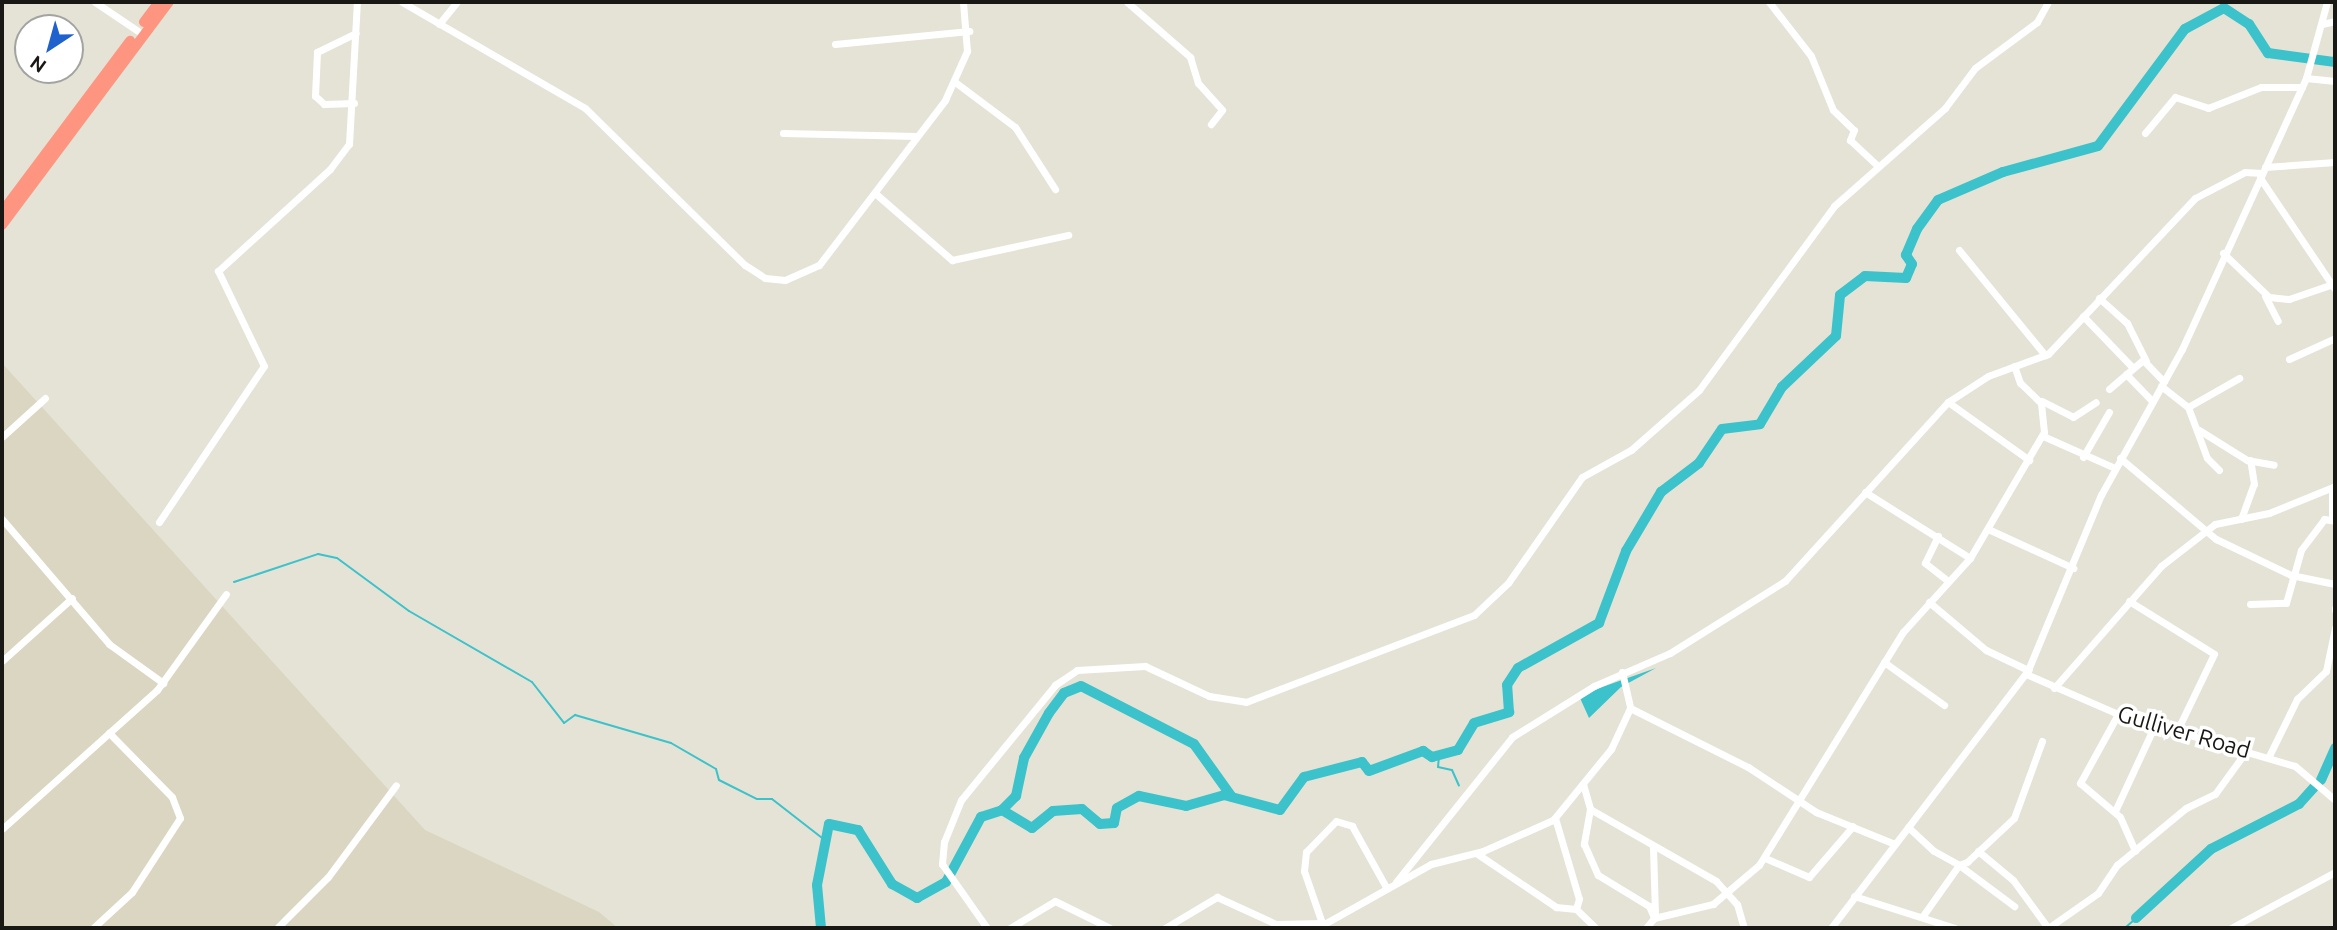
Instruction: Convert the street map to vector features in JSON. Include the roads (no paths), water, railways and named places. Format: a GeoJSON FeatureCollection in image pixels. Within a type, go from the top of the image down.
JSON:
{"type":"FeatureCollection","features":[{"type":"Feature","properties":{"kind":"highway"},"geometry":{"type":"LineString","coordinates":[[2,212],[159,2]]}},
{"type":"Feature","properties":{"kind":"highway"},"geometry":{"type":"LineString","coordinates":[[2,225],[169,2]]}},
{"type":"Feature","properties":{"kind":"street"},"geometry":{"type":"LineString","coordinates":[[95,2],[138,31]]}},
{"type":"Feature","properties":{"kind":"street"},"geometry":{"type":"LineString","coordinates":[[159,522],[264,366],[218,271],[339,159],[351,138],[357,2]]}},
{"type":"Feature","properties":{"kind":"street"},"geometry":{"type":"LineString","coordinates":[[402,2],[585,107],[765,278],[785,280],[813,269],[876,194],[955,82],[969,31],[963,2]]}},
{"type":"Feature","properties":{"kind":"street"},"geometry":{"type":"LineString","coordinates":[[439,24],[457,2]]}},
{"type":"Feature","properties":{"kind":"street"},"geometry":{"type":"LineString","coordinates":[[1127,2],[1189,57],[1198,83],[1222,110],[1211,124]]}},
{"type":"Feature","properties":{"kind":"street"},"geometry":{"type":"LineString","coordinates":[[1769,2],[1811,56],[1833,110],[1854,131],[1850,140],[1877,165]]}},
{"type":"Feature","properties":{"kind":"street"},"geometry":{"type":"LineString","coordinates":[[987,928],[942,864],[944,842],[961,800],[1055,685],[1077,670],[1145,666],[1209,695],[1246,702],[1474,615],[1508,583],[1582,477],[1631,450],[1699,390],[1811,233],[1877,165],[1945,108],[1975,68],[2037,22],[2048,2]]}},
{"type":"Feature","properties":{"kind":"street"},"geometry":{"type":"LineString","coordinates":[[1831,928],[2027,672],[2115,468],[2162,384],[2311,67],[2326,2]]}},
{"type":"Feature","properties":{"kind":"street"},"geometry":{"type":"LineString","coordinates":[[2322,24],[2335,21]]}},
{"type":"Feature","properties":{"kind":"street"},"geometry":{"type":"LineString","coordinates":[[835,44],[969,31]]}},
{"type":"Feature","properties":{"kind":"street"},"geometry":{"type":"LineString","coordinates":[[354,103],[324,104],[315,96],[317,52],[356,33]]}},
{"type":"Feature","properties":{"kind":"street"},"geometry":{"type":"LineString","coordinates":[[2145,133],[2175,97],[2208,108],[2261,88],[2335,81]]}},
{"type":"Feature","properties":{"kind":"street"},"geometry":{"type":"LineString","coordinates":[[955,82],[1015,127],[1055,189]]}},
{"type":"Feature","properties":{"kind":"street"},"geometry":{"type":"LineString","coordinates":[[783,133],[917,136]]}},
{"type":"Feature","properties":{"kind":"street"},"geometry":{"type":"LineString","coordinates":[[1396,882],[1512,737],[1622,672],[1670,653],[1785,581],[1948,402],[2014,366],[2045,355],[2194,198],[2245,172],[2333,162],[2335,172]]}},
{"type":"Feature","properties":{"kind":"street"},"geometry":{"type":"LineString","coordinates":[[2262,172],[2334,285],[2288,299],[2264,295]]}},
{"type":"Feature","properties":{"kind":"street"},"geometry":{"type":"LineString","coordinates":[[876,194],[952,260],[1068,235]]}},
{"type":"Feature","properties":{"kind":"street"},"geometry":{"type":"LineString","coordinates":[[1959,250],[2045,355]]}},
{"type":"Feature","properties":{"kind":"street"},"geometry":{"type":"LineString","coordinates":[[2224,253],[2264,295],[2278,321]]}},
{"type":"Feature","properties":{"kind":"street"},"geometry":{"type":"LineString","coordinates":[[2099,298],[2127,323],[2146,361],[2162,384],[2188,407],[2199,430],[2207,457],[2219,470]]}},
{"type":"Feature","properties":{"kind":"street"},"geometry":{"type":"LineString","coordinates":[[2083,316],[2133,368]]}},
{"type":"Feature","properties":{"kind":"street"},"geometry":{"type":"LineString","coordinates":[[2289,359],[2335,338]]}},
{"type":"Feature","properties":{"kind":"street"},"geometry":{"type":"LineString","coordinates":[[2109,389],[2133,368],[2146,361]]}},
{"type":"Feature","properties":{"kind":"street"},"geometry":{"type":"LineString","coordinates":[[2014,366],[2038,399],[2073,417],[2096,402]]}},
{"type":"Feature","properties":{"kind":"street"},"geometry":{"type":"LineString","coordinates":[[2126,374],[2152,401]]}},
{"type":"Feature","properties":{"kind":"street"},"geometry":{"type":"LineString","coordinates":[[2188,407],[2239,378]]}},
{"type":"Feature","properties":{"kind":"street"},"geometry":{"type":"LineString","coordinates":[[2,437],[45,398]]}},
{"type":"Feature","properties":{"kind":"street"},"geometry":{"type":"LineString","coordinates":[[1646,928],[1654,918],[1713,904],[1765,858],[1801,804],[1884,663],[1947,580],[1970,558],[1989,529],[2043,436],[2038,399]]}},
{"type":"Feature","properties":{"kind":"street"},"geometry":{"type":"LineString","coordinates":[[1948,402],[2029,460]]}},
{"type":"Feature","properties":{"kind":"street"},"geometry":{"type":"LineString","coordinates":[[2083,457],[2109,412]]}},
{"type":"Feature","properties":{"kind":"street"},"geometry":{"type":"LineString","coordinates":[[2199,430],[2250,460],[2274,465]]}},
{"type":"Feature","properties":{"kind":"street"},"geometry":{"type":"LineString","coordinates":[[2043,436],[2083,457],[2115,468]]}},
{"type":"Feature","properties":{"kind":"street"},"geometry":{"type":"LineString","coordinates":[[2120,458],[2206,533],[2291,575],[2335,584]]}},
{"type":"Feature","properties":{"kind":"street"},"geometry":{"type":"LineString","coordinates":[[2241,519],[2254,484],[2250,460]]}},
{"type":"Feature","properties":{"kind":"street"},"geometry":{"type":"LineString","coordinates":[[2054,688],[2129,600],[2168,560],[2218,522],[2241,519],[2334,488],[2333,520],[2305,542],[2291,575],[2286,603],[2250,604]]}},
{"type":"Feature","properties":{"kind":"street"},"geometry":{"type":"LineString","coordinates":[[1864,492],[1970,558]]}},
{"type":"Feature","properties":{"kind":"street"},"geometry":{"type":"LineString","coordinates":[[2,519],[109,644],[163,683]]}},
{"type":"Feature","properties":{"kind":"street"},"geometry":{"type":"LineString","coordinates":[[1989,529],[2073,568]]}},
{"type":"Feature","properties":{"kind":"street"},"geometry":{"type":"LineString","coordinates":[[1938,536],[1925,563],[1947,580]]}},
{"type":"Feature","properties":{"kind":"street"},"geometry":{"type":"LineString","coordinates":[[2,829],[163,683],[226,594]]}},
{"type":"Feature","properties":{"kind":"street"},"geometry":{"type":"LineString","coordinates":[[2,661],[72,598]]}},
{"type":"Feature","properties":{"kind":"street"},"geometry":{"type":"LineString","coordinates":[[2129,600],[2214,654],[2177,731]]}},
{"type":"Feature","properties":{"kind":"street","name":"Gulliver Road"},"geometry":{"type":"LineString","coordinates":[[1929,602],[1986,650],[2054,688],[2118,714],[2269,756],[2303,771],[2335,800]]}},
{"type":"Feature","properties":{"kind":"street"},"geometry":{"type":"LineString","coordinates":[[2269,756],[2297,699],[2326,671],[2335,628]]}},
{"type":"Feature","properties":{"kind":"street"},"geometry":{"type":"LineString","coordinates":[[1884,663],[1944,705]]}},
{"type":"Feature","properties":{"kind":"street"},"geometry":{"type":"LineString","coordinates":[[1165,928],[1217,897],[1276,923],[1319,926],[1386,887],[1444,858],[1476,853],[1555,818],[1611,749],[1630,708],[1622,672]]}},
{"type":"Feature","properties":{"kind":"street"},"geometry":{"type":"LineString","coordinates":[[1630,708],[1748,767],[1801,804],[1895,844]]}},
{"type":"Feature","properties":{"kind":"street"},"geometry":{"type":"LineString","coordinates":[[2118,714],[2080,780],[2115,811],[2135,851]]}},
{"type":"Feature","properties":{"kind":"street"},"geometry":{"type":"LineString","coordinates":[[2115,811],[2155,725]]}},
{"type":"Feature","properties":{"kind":"street"},"geometry":{"type":"LineString","coordinates":[[93,928],[132,892],[180,818],[172,797],[108,733]]}},
{"type":"Feature","properties":{"kind":"street"},"geometry":{"type":"LineString","coordinates":[[1927,928],[1926,918],[1959,865],[2014,818],[2042,741]]}},
{"type":"Feature","properties":{"kind":"street"},"geometry":{"type":"LineString","coordinates":[[1978,851],[2013,880],[2048,928],[2098,893],[2135,851],[2218,791],[2247,750]]}},
{"type":"Feature","properties":{"kind":"street"},"geometry":{"type":"LineString","coordinates":[[1583,783],[1590,809],[1584,844],[1598,875],[1649,906],[1654,918]]}},
{"type":"Feature","properties":{"kind":"street"},"geometry":{"type":"LineString","coordinates":[[276,928],[328,877],[396,785]]}},
{"type":"Feature","properties":{"kind":"street"},"geometry":{"type":"LineString","coordinates":[[1590,809],[1653,847],[1708,875],[1741,912],[1744,928]]}},
{"type":"Feature","properties":{"kind":"street"},"geometry":{"type":"LineString","coordinates":[[1555,818],[1579,899],[1576,909]]}},
{"type":"Feature","properties":{"kind":"street"},"geometry":{"type":"LineString","coordinates":[[1319,926],[1304,871],[1306,852],[1336,821],[1356,832],[1386,887]]}},
{"type":"Feature","properties":{"kind":"street"},"geometry":{"type":"LineString","coordinates":[[1765,858],[1810,877],[1853,826]]}},
{"type":"Feature","properties":{"kind":"street"},"geometry":{"type":"LineString","coordinates":[[1908,827],[2014,906]]}},
{"type":"Feature","properties":{"kind":"street"},"geometry":{"type":"LineString","coordinates":[[1653,847],[1654,918]]}},
{"type":"Feature","properties":{"kind":"street"},"geometry":{"type":"LineString","coordinates":[[1476,853],[1556,907],[1576,909],[1596,928]]}},
{"type":"Feature","properties":{"kind":"street"},"geometry":{"type":"LineString","coordinates":[[2231,928],[2335,872]]}},
{"type":"Feature","properties":{"kind":"street"},"geometry":{"type":"LineString","coordinates":[[1854,896],[1955,928]]}},
{"type":"Feature","properties":{"kind":"street"},"geometry":{"type":"LineString","coordinates":[[1010,928],[1055,901],[1110,928]]}},
{"type":"Feature","properties":{"kind":"street"},"geometry":{"type":"LineString","coordinates":[[978,928],[981,919]]}},
{"type":"Feature","properties":{"kind":"water"},"geometry":{"type":"Polygon","coordinates":[[[1656,668],[1621,687],[1589,718],[1580,698],[1588,692],[1656,668]]]}},
{"type":"Feature","properties":{"kind":"waterway"},"geometry":{"type":"LineString","coordinates":[[821,928],[817,885],[829,824],[858,830],[892,884],[917,898],[946,882],[981,817],[1002,810],[1032,828],[1053,811],[1082,809],[1100,824],[1114,823],[1117,808],[1139,796],[1186,806],[1224,795],[1280,810],[1304,777],[1362,762],[1369,771],[1423,751],[1432,757],[1458,750],[1474,723],[1509,712],[1507,685],[1518,668],[1599,623],[1626,551],[1661,492],[1699,463],[1722,429],[1760,424],[1782,387],[1836,336],[1840,295],[1865,276],[1906,278],[1912,264],[1906,255],[1917,229],[1938,200],[2003,172],[2098,146],[2185,29],[2224,8],[2249,24],[2268,53],[2335,62]]}},
{"type":"Feature","properties":{"kind":"waterway"},"geometry":{"type":"LineString","coordinates":[[234,582],[318,554],[337,558],[409,611],[532,682],[564,723],[575,715],[671,743],[716,769],[719,780],[757,799],[772,799],[826,841]]}},
{"type":"Feature","properties":{"kind":"waterway"},"geometry":{"type":"LineString","coordinates":[[1002,810],[1016,796],[1024,758],[1049,713],[1064,693],[1081,686],[1194,744],[1232,797]]}},
{"type":"Feature","properties":{"kind":"waterway"},"geometry":{"type":"LineString","coordinates":[[2321,780],[2335,748]]}},
{"type":"Feature","properties":{"kind":"waterway"},"geometry":{"type":"LineString","coordinates":[[1439,756],[1438,767],[1452,770],[1459,786]]}},
{"type":"Feature","properties":{"kind":"waterway"},"geometry":{"type":"LineString","coordinates":[[2136,918],[2211,849],[2299,804],[2316,785]]}},
{"type":"Feature","properties":{"kind":"waterway"},"geometry":{"type":"LineString","coordinates":[[2125,928],[2136,918]]}}]}
